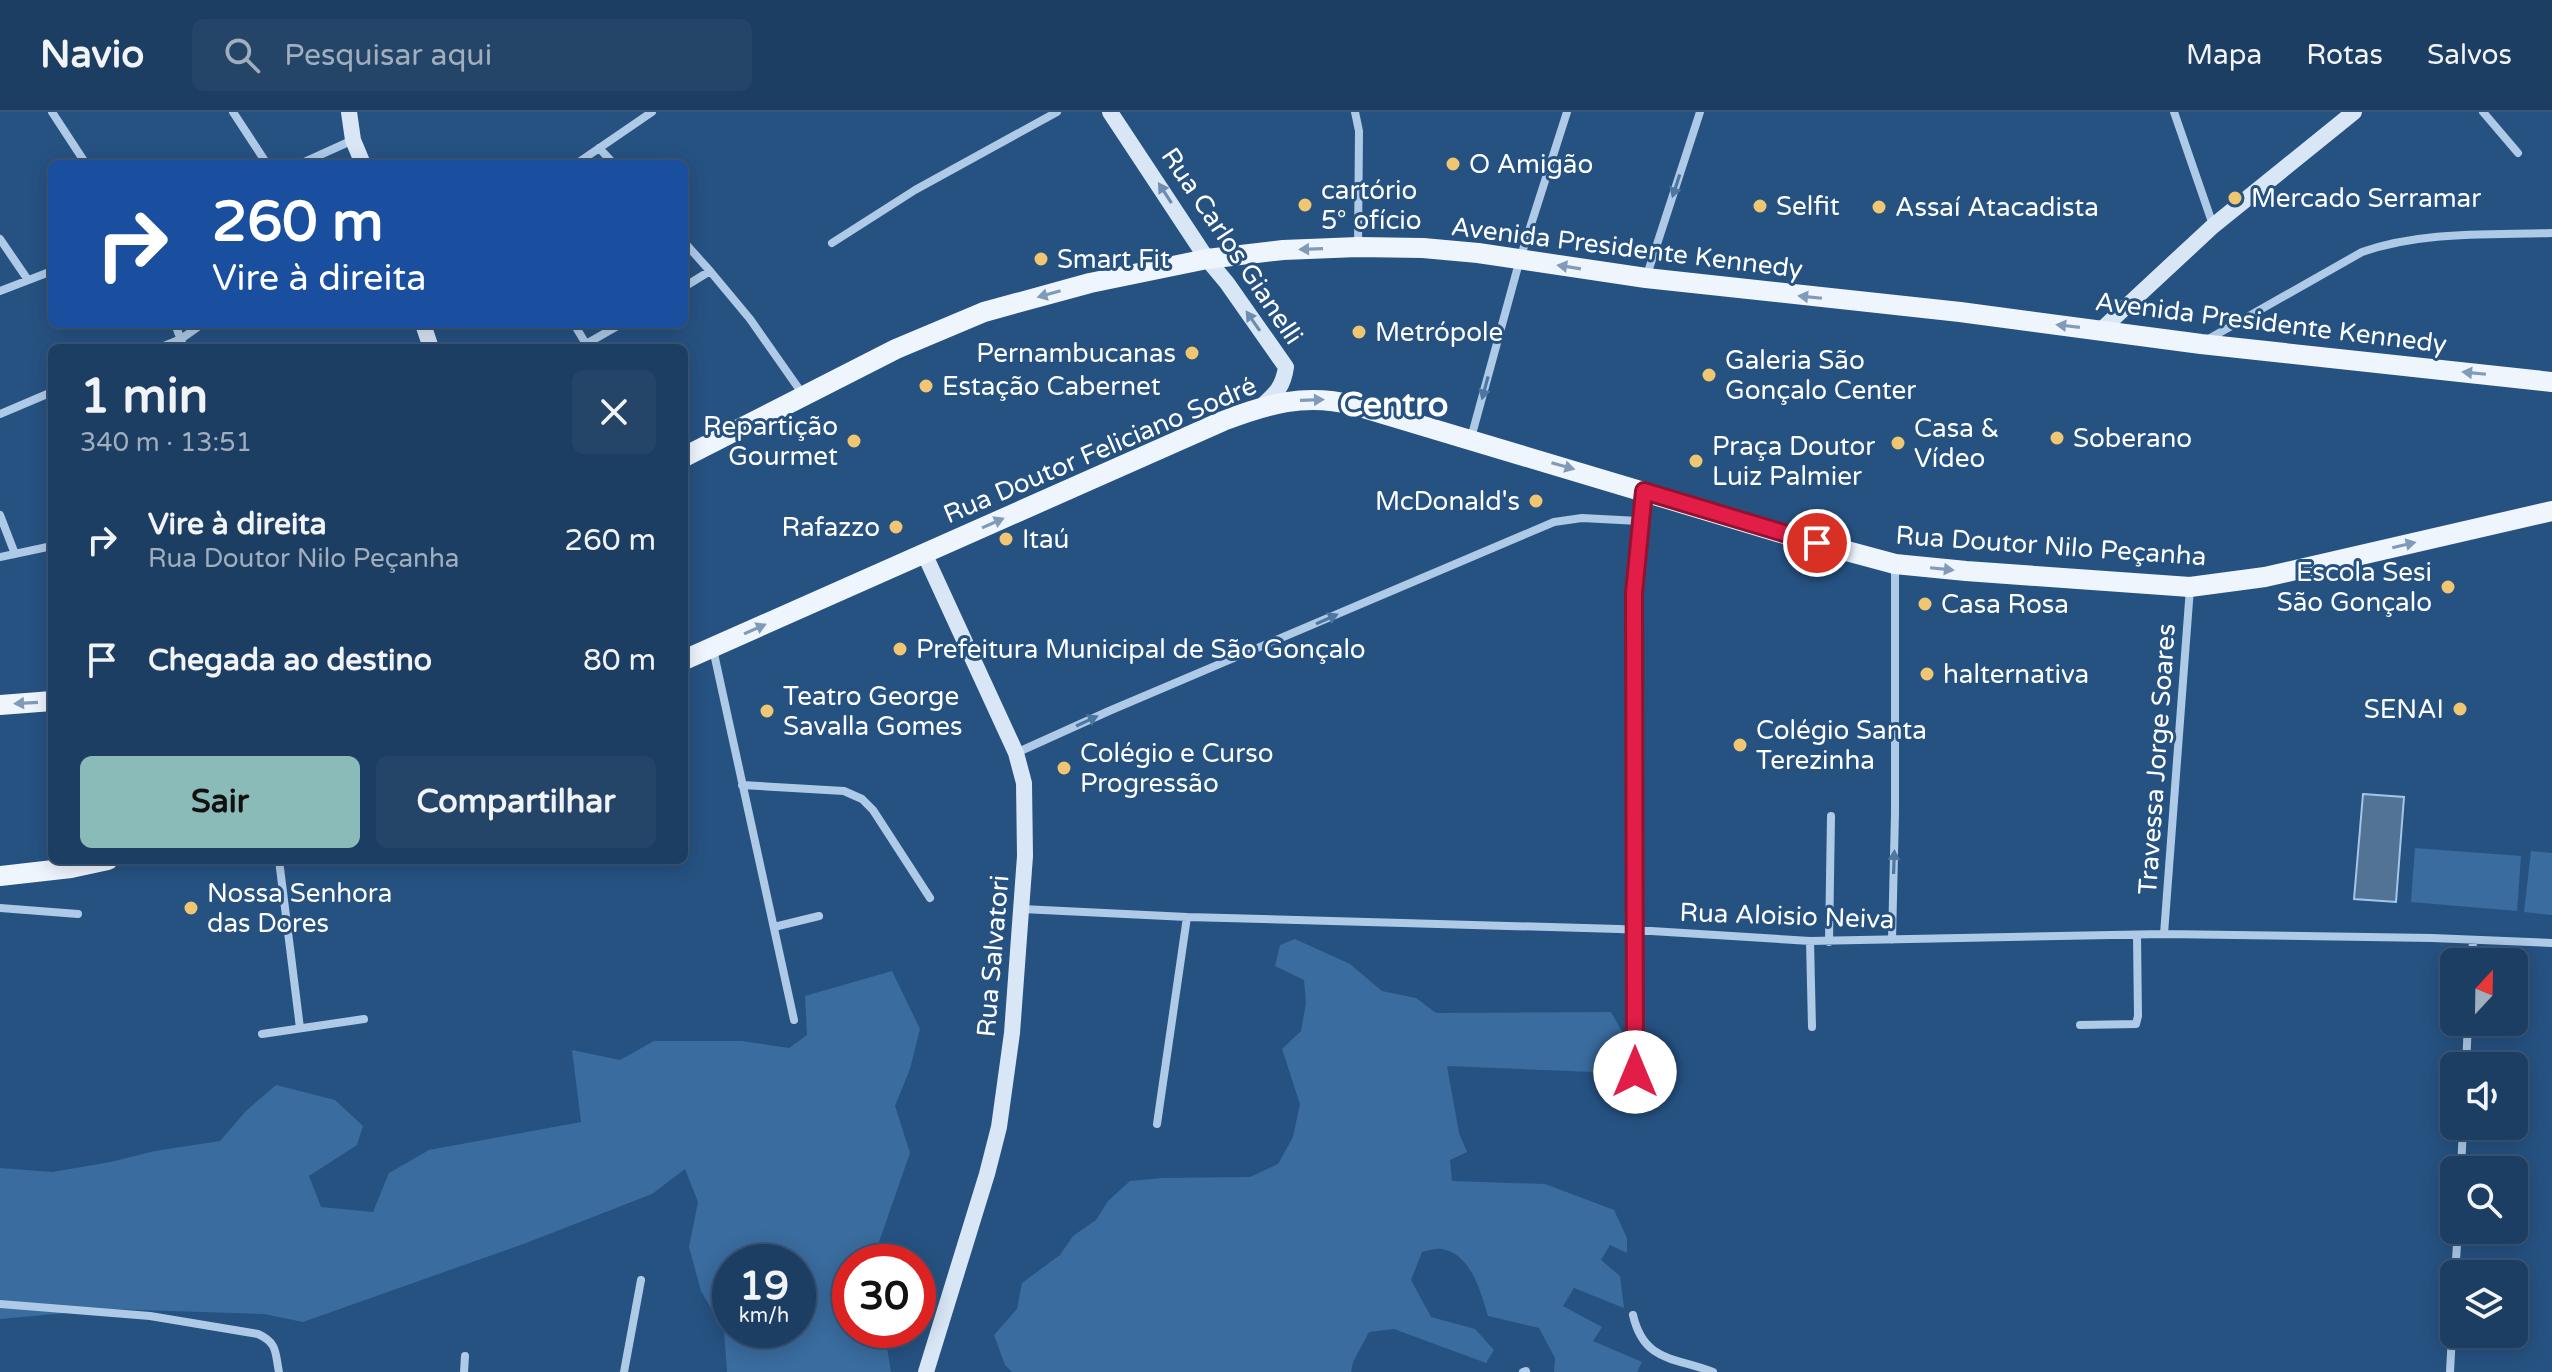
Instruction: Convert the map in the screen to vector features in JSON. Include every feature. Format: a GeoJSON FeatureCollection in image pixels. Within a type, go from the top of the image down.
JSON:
{"type":"FeatureCollection","features":[{"type":"Feature","properties":{"kind":"main road"},"geometry":{"type":"LineString","coordinates":[[349,112],[353,140],[361,160]]}},
{"type":"Feature","properties":{"kind":"main road","name":"Rua Carlos Gianelli"},"geometry":{"type":"LineString","coordinates":[[1110,112],[1207,259],[1286,367],[1284,381],[1261,407]]}},
{"type":"Feature","properties":{"kind":"main road"},"geometry":{"type":"LineString","coordinates":[[2101,330],[2213,226],[2354,112]]}},
{"type":"Feature","properties":{"kind":"main road","name":"Avenida Presidente Kennedy"},"geometry":{"type":"LineString","coordinates":[[688,455],[896,349],[984,312],[1090,283],[1207,259],[1283,250],[1358,247],[1423,248],[1646,278],[1960,312],[2201,344],[2552,382]]}},
{"type":"Feature","properties":{"kind":"main road","name":"Rua Doutor Feliciano Sodré"},"geometry":{"type":"LineString","coordinates":[[688,658],[1223,421],[1261,407],[1313,398],[1335,400],[1644,491]]}},
{"type":"Feature","properties":{"kind":"main road","name":"Rua Doutor Nilo Peçanha"},"geometry":{"type":"LineString","coordinates":[[1644,491],[1895,564],[2190,587],[2265,577],[2552,511]]}},
{"type":"Feature","properties":{"kind":"main road","name":"Rua Salvatori"},"geometry":{"type":"LineString","coordinates":[[924,553],[1016,753],[1024,783],[1026,812],[1012,1033],[999,1127],[926,1372]]}},
{"type":"Feature","properties":{"kind":"main road"},"geometry":{"type":"LineString","coordinates":[[0,705],[48,701]]}},
{"type":"Feature","properties":{"kind":"main road"},"geometry":{"type":"LineString","coordinates":[[0,876],[90,864]]}},
{"type":"Feature","properties":{"kind":"street"},"geometry":{"type":"LineString","coordinates":[[52,112],[83,160]]}},
{"type":"Feature","properties":{"kind":"street"},"geometry":{"type":"LineString","coordinates":[[233,112],[264,160]]}},
{"type":"Feature","properties":{"kind":"street"},"geometry":{"type":"LineString","coordinates":[[582,160],[652,112]]}},
{"type":"Feature","properties":{"kind":"street"},"geometry":{"type":"LineString","coordinates":[[832,243],[915,190],[1057,112]]}},
{"type":"Feature","properties":{"kind":"street"},"geometry":{"type":"LineString","coordinates":[[1355,112],[1359,131],[1358,247]]}},
{"type":"Feature","properties":{"kind":"street"},"geometry":{"type":"LineString","coordinates":[[1471,439],[1520,259],[1567,112]]}},
{"type":"Feature","properties":{"kind":"street"},"geometry":{"type":"LineString","coordinates":[[1646,278],[1700,112]]}},
{"type":"Feature","properties":{"kind":"street"},"geometry":{"type":"LineString","coordinates":[[2174,112],[2213,226]]}},
{"type":"Feature","properties":{"kind":"street"},"geometry":{"type":"LineString","coordinates":[[2483,112],[2518,153]]}},
{"type":"Feature","properties":{"kind":"street"},"geometry":{"type":"LineString","coordinates":[[309,160],[353,140]]}},
{"type":"Feature","properties":{"kind":"street"},"geometry":{"type":"LineString","coordinates":[[599,148],[610,160]]}},
{"type":"Feature","properties":{"kind":"street"},"geometry":{"type":"LineString","coordinates":[[2201,344],[2362,252],[2390,243],[2434,237],[2552,233]]}},
{"type":"Feature","properties":{"kind":"street"},"geometry":{"type":"LineString","coordinates":[[0,239],[28,280]]}},
{"type":"Feature","properties":{"kind":"street"},"geometry":{"type":"LineString","coordinates":[[688,246],[750,319],[804,396]]}},
{"type":"Feature","properties":{"kind":"street"},"geometry":{"type":"LineString","coordinates":[[688,285],[710,271]]}},
{"type":"Feature","properties":{"kind":"street"},"geometry":{"type":"LineString","coordinates":[[0,291],[48,272]]}},
{"type":"Feature","properties":{"kind":"street"},"geometry":{"type":"LineString","coordinates":[[183,343],[198,328]]}},
{"type":"Feature","properties":{"kind":"street"},"geometry":{"type":"LineString","coordinates":[[586,344],[614,328]]}},
{"type":"Feature","properties":{"kind":"street"},"geometry":{"type":"LineString","coordinates":[[0,414],[48,394]]}},
{"type":"Feature","properties":{"kind":"street"},"geometry":{"type":"LineString","coordinates":[[1635,1072],[1634,593],[1644,491]]}},
{"type":"Feature","properties":{"kind":"street"},"geometry":{"type":"LineString","coordinates":[[0,515],[15,554]]}},
{"type":"Feature","properties":{"kind":"street"},"geometry":{"type":"LineString","coordinates":[[1016,753],[1554,522],[1582,518],[1639,521]]}},
{"type":"Feature","properties":{"kind":"street"},"geometry":{"type":"LineString","coordinates":[[0,557],[48,547]]}},
{"type":"Feature","properties":{"kind":"street"},"geometry":{"type":"LineString","coordinates":[[1892,940],[1895,564]]}},
{"type":"Feature","properties":{"kind":"street","name":"Travessa Jorge Soares"},"geometry":{"type":"LineString","coordinates":[[2164,934],[2190,587]]}},
{"type":"Feature","properties":{"kind":"street"},"geometry":{"type":"LineString","coordinates":[[713,648],[794,1020]]}},
{"type":"Feature","properties":{"kind":"street"},"geometry":{"type":"LineString","coordinates":[[742,785],[844,791],[862,799],[873,810],[930,898]]}},
{"type":"Feature","properties":{"kind":"street"},"geometry":{"type":"LineString","coordinates":[[1829,942],[1831,816]]}},
{"type":"Feature","properties":{"kind":"street"},"geometry":{"type":"LineString","coordinates":[[280,864],[300,1028]]}},
{"type":"Feature","properties":{"kind":"street"},"geometry":{"type":"LineString","coordinates":[[0,908],[78,914]]}},
{"type":"Feature","properties":{"kind":"street","name":"Rua Aloisio Neiva"},"geometry":{"type":"LineString","coordinates":[[1022,909],[1636,930],[1829,942],[2164,934],[2552,943]]}},
{"type":"Feature","properties":{"kind":"street"},"geometry":{"type":"LineString","coordinates":[[774,927],[819,916]]}},
{"type":"Feature","properties":{"kind":"street"},"geometry":{"type":"LineString","coordinates":[[1157,1124],[1187,917]]}},
{"type":"Feature","properties":{"kind":"street"},"geometry":{"type":"LineString","coordinates":[[2080,1025],[2136,1024],[2137,935]]}},
{"type":"Feature","properties":{"kind":"street"},"geometry":{"type":"LineString","coordinates":[[2473,940],[2473,948]]}},
{"type":"Feature","properties":{"kind":"street"},"geometry":{"type":"LineString","coordinates":[[1810,941],[1812,1027]]}},
{"type":"Feature","properties":{"kind":"street"},"geometry":{"type":"LineString","coordinates":[[262,1034],[364,1019]]}},
{"type":"Feature","properties":{"kind":"street"},"geometry":{"type":"LineString","coordinates":[[624,1372],[641,1280]]}},
{"type":"Feature","properties":{"kind":"street"},"geometry":{"type":"LineString","coordinates":[[0,1304],[134,1314],[258,1334],[270,1339],[274,1345],[279,1372]]}},
{"type":"Feature","properties":{"kind":"street"},"geometry":{"type":"LineString","coordinates":[[1633,1315],[1636,1328],[1654,1352],[1713,1372]]}},
{"type":"Feature","properties":{"kind":"street"},"geometry":{"type":"LineString","coordinates":[[2450,1372],[2451,1348]]}},
{"type":"Feature","properties":{"kind":"street"},"geometry":{"type":"LineString","coordinates":[[464,1372],[465,1356]]}},
{"type":"Feature","properties":{"kind":"shaded area"},"geometry":{"type":"Polygon","coordinates":[[[2363,794],[2404,797],[2396,902],[2354,899],[2363,794]]]}},
{"type":"Feature","properties":{"kind":"shaded area"},"geometry":{"type":"Polygon","coordinates":[[[2415,848],[2521,856],[2517,911],[2411,902],[2415,848]]]}},
{"type":"Feature","properties":{"kind":"shaded area"},"geometry":{"type":"Polygon","coordinates":[[[2531,851],[2552,853],[2552,915],[2524,912],[2531,851]]]}},
{"type":"Feature","properties":{"kind":"shaded area"},"geometry":{"type":"Polygon","coordinates":[[[1295,939],[1350,964],[1382,991],[1416,998],[1436,1013],[1611,1012],[1624,1035],[1618,1073],[1447,1066],[1459,1133],[1467,1152],[1450,1160],[1452,1181],[1545,1184],[1614,1210],[1627,1238],[1627,1253],[1610,1245],[1601,1260],[1620,1276],[1624,1308],[1574,1288],[1563,1306],[1602,1327],[1593,1341],[1642,1362],[1637,1372],[1554,1372],[1555,1358],[1539,1328],[1488,1316],[1467,1266],[1452,1252],[1440,1249],[1422,1252],[1411,1280],[1431,1317],[1475,1329],[1494,1350],[1486,1363],[1394,1329],[1369,1332],[1351,1372],[1012,1372],[1005,1365],[994,1335],[1017,1309],[1022,1283],[1060,1255],[1073,1236],[1096,1220],[1108,1201],[1130,1181],[1250,1177],[1278,1164],[1293,1137],[1300,1104],[1282,1049],[1301,1031],[1306,1003],[1304,980],[1275,966],[1280,945],[1295,939]]]}},
{"type":"Feature","properties":{"kind":"shaded area"},"geometry":{"type":"Polygon","coordinates":[[[892,971],[920,1029],[910,1069],[895,1106],[910,1153],[878,1244],[832,1244],[832,1348],[887,1348],[891,1372],[727,1372],[725,1348],[816,1348],[816,1244],[712,1244],[712,1310],[701,1291],[689,1247],[698,1202],[685,1169],[652,1194],[526,1243],[303,1322],[264,1314],[110,1309],[0,1319],[0,1168],[52,1172],[220,1141],[246,1111],[276,1085],[335,1100],[363,1126],[357,1145],[309,1176],[321,1207],[373,1212],[389,1173],[429,1150],[581,1122],[572,1050],[620,1060],[654,1041],[742,1041],[789,1048],[807,1035],[805,996],[892,971]]]}},
{"type":"Feature","properties":{"kind":"place","name":"O Amigão"},"geometry":{"type":"Point","coordinates":[1453,164]}},
{"type":"Feature","properties":{"kind":"place","name":"Mercado Serramar"},"geometry":{"type":"Point","coordinates":[2235,198]}},
{"type":"Feature","properties":{"kind":"place","name":"cartório 5° ofício"},"geometry":{"type":"Point","coordinates":[1305,205]}},
{"type":"Feature","properties":{"kind":"place","name":"Selfit"},"geometry":{"type":"Point","coordinates":[1760,206]}},
{"type":"Feature","properties":{"kind":"place","name":"Assaí Atacadista"},"geometry":{"type":"Point","coordinates":[1879,207]}},
{"type":"Feature","properties":{"kind":"place","name":"Smart Fit"},"geometry":{"type":"Point","coordinates":[1041,259]}},
{"type":"Feature","properties":{"kind":"place","name":"Metrópole"},"geometry":{"type":"Point","coordinates":[1359,332]}},
{"type":"Feature","properties":{"kind":"place","name":"Pernambucanas"},"geometry":{"type":"Point","coordinates":[1192,353]}},
{"type":"Feature","properties":{"kind":"place","name":"Galeria São Gonçalo Center"},"geometry":{"type":"Point","coordinates":[1709,375]}},
{"type":"Feature","properties":{"kind":"place","name":"Estação Cabernet"},"geometry":{"type":"Point","coordinates":[926,386]}},
{"type":"Feature","properties":{"kind":"place","name":"Soberano"},"geometry":{"type":"Point","coordinates":[2057,438]}},
{"type":"Feature","properties":{"kind":"place","name":"Repartição Gourmet"},"geometry":{"type":"Point","coordinates":[854,441]}},
{"type":"Feature","properties":{"kind":"place","name":"Casa & Vídeo"},"geometry":{"type":"Point","coordinates":[1898,443]}},
{"type":"Feature","properties":{"kind":"place","name":"Praça Doutor Luiz Palmier"},"geometry":{"type":"Point","coordinates":[1696,461]}},
{"type":"Feature","properties":{"kind":"place","name":"McDonald's"},"geometry":{"type":"Point","coordinates":[1536,501]}},
{"type":"Feature","properties":{"kind":"place","name":"Rafazzo"},"geometry":{"type":"Point","coordinates":[896,527]}},
{"type":"Feature","properties":{"kind":"place","name":"Itaú"},"geometry":{"type":"Point","coordinates":[1006,539]}},
{"type":"Feature","properties":{"kind":"place","name":"Escola Sesi São Gonçalo"},"geometry":{"type":"Point","coordinates":[2448,587]}},
{"type":"Feature","properties":{"kind":"place","name":"Casa Rosa"},"geometry":{"type":"Point","coordinates":[1925,604]}},
{"type":"Feature","properties":{"kind":"place","name":"Prefeitura Municipal de São Gonçalo"},"geometry":{"type":"Point","coordinates":[900,649]}},
{"type":"Feature","properties":{"kind":"place","name":"halternativa"},"geometry":{"type":"Point","coordinates":[1927,674]}},
{"type":"Feature","properties":{"kind":"place","name":"SENAI"},"geometry":{"type":"Point","coordinates":[2460,709]}},
{"type":"Feature","properties":{"kind":"place","name":"Teatro George Savalla Gomes"},"geometry":{"type":"Point","coordinates":[767,711]}},
{"type":"Feature","properties":{"kind":"place","name":"Colégio Santa Terezinha"},"geometry":{"type":"Point","coordinates":[1740,745]}},
{"type":"Feature","properties":{"kind":"place","name":"Colégio e Curso Progressão"},"geometry":{"type":"Point","coordinates":[1064,768]}},
{"type":"Feature","properties":{"kind":"place","name":"Nossa Senhora das Dores"},"geometry":{"type":"Point","coordinates":[191,908]}},
{"type":"Feature","properties":{"kind":"district","name":"Centro"},"geometry":{"type":"Point","coordinates":[1394,405]}},
{"type":"Feature","properties":{"kind":"route"},"geometry":{"type":"LineString","coordinates":[[1635,1072],[1634,593],[1644,491],[1817,543]]}}]}
